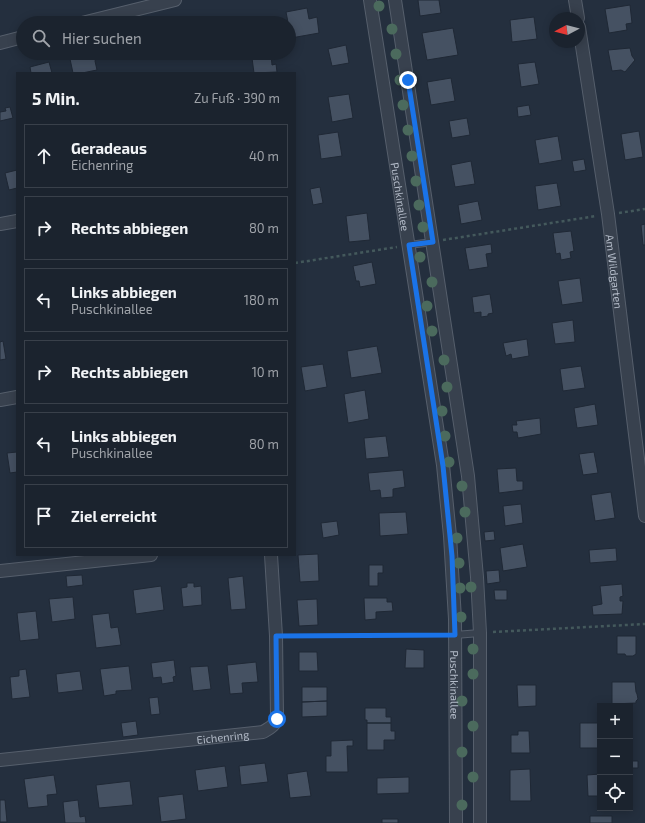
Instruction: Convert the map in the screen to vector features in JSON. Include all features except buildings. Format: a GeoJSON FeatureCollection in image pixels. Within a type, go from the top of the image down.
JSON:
{"type":"FeatureCollection","features":[{"type":"Feature","properties":{"kind":"street"},"geometry":{"type":"LineString","coordinates":[[110,16],[175,0]]}},
{"type":"Feature","properties":{"kind":"street","name":"Puschkinallee"},"geometry":{"type":"LineString","coordinates":[[370,0],[443,466],[451,549],[455,635],[456,823]]}},
{"type":"Feature","properties":{"kind":"street"},"geometry":{"type":"LineString","coordinates":[[396,0],[468,476],[477,577],[480,633],[480,823]]}},
{"type":"Feature","properties":{"kind":"street"},"geometry":{"type":"LineString","coordinates":[[575,0],[577,12]]}},
{"type":"Feature","properties":{"kind":"street"},"geometry":{"type":"LineString","coordinates":[[0,43],[16,40]]}},
{"type":"Feature","properties":{"kind":"street","name":"Am Wildgarten"},"geometry":{"type":"LineString","coordinates":[[582,48],[608,214],[645,516]]}},
{"type":"Feature","properties":{"kind":"street"},"geometry":{"type":"LineString","coordinates":[[0,224],[16,221]]}},
{"type":"Feature","properties":{"kind":"street"},"geometry":{"type":"LineString","coordinates":[[0,400],[16,397]]}},
{"type":"Feature","properties":{"kind":"street"},"geometry":{"type":"LineString","coordinates":[[0,571],[142,556]]}},
{"type":"Feature","properties":{"kind":"street","name":"Eichenring"},"geometry":{"type":"LineString","coordinates":[[0,760],[263,732],[271,728],[277,719],[276,636],[271,556]]}},
{"type":"Feature","properties":{"kind":"lane"},"geometry":{"type":"LineString","coordinates":[[409,245],[433,242]]}},
{"type":"Feature","properties":{"kind":"lane"},"geometry":{"type":"LineString","coordinates":[[455,635],[480,633]]}},
{"type":"Feature","properties":{"kind":"path"},"geometry":{"type":"LineString","coordinates":[[433,242],[645,209]]}},
{"type":"Feature","properties":{"kind":"path"},"geometry":{"type":"LineString","coordinates":[[296,263],[409,245]]}},
{"type":"Feature","properties":{"kind":"path"},"geometry":{"type":"LineString","coordinates":[[480,633],[645,624]]}},
{"type":"Feature","properties":{"kind":"path"},"geometry":{"type":"LineString","coordinates":[[276,636],[455,635]]}},
{"type":"Feature","properties":{"kind":"route"},"geometry":{"type":"LineString","coordinates":[[277,719],[276,636],[455,635],[452,556],[443,466],[409,245],[433,242],[408,80]]}}]}
